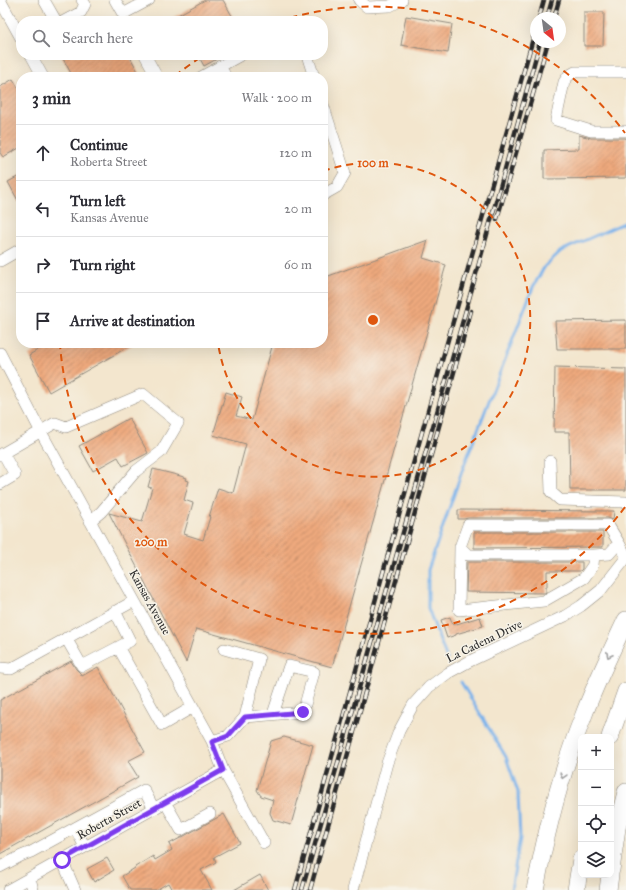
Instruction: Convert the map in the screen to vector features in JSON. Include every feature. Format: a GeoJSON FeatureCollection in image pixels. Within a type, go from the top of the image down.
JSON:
{"type":"FeatureCollection","features":[{"type":"Feature","properties":{"kind":"highway"},"geometry":{"type":"LineString","coordinates":[[535,890],[555,804],[568,760],[604,665],[626,620]]}},
{"type":"Feature","properties":{"kind":"highway"},"geometry":{"type":"LineString","coordinates":[[611,734],[626,690]]}},
{"type":"Feature","properties":{"kind":"highway"},"geometry":{"type":"LineString","coordinates":[[614,849],[617,828],[626,792]]}},
{"type":"Feature","properties":{"kind":"highway"},"geometry":{"type":"LineString","coordinates":[[576,890],[578,878]]}},
{"type":"Feature","properties":{"kind":"highway"},"geometry":{"type":"LineString","coordinates":[[608,890],[610,878]]}},
{"type":"Feature","properties":{"kind":"street"},"geometry":{"type":"LineString","coordinates":[[0,0],[16,29]]}},
{"type":"Feature","properties":{"kind":"street"},"geometry":{"type":"LineString","coordinates":[[44,0],[53,16]]}},
{"type":"Feature","properties":{"kind":"street"},"geometry":{"type":"LineString","coordinates":[[73,16],[80,12],[85,4],[82,0]]}},
{"type":"Feature","properties":{"kind":"street"},"geometry":{"type":"LineString","coordinates":[[115,0],[123,14],[149,0]]}},
{"type":"Feature","properties":{"kind":"street"},"geometry":{"type":"LineString","coordinates":[[359,0],[367,7],[390,6],[402,0]]}},
{"type":"Feature","properties":{"kind":"street"},"geometry":{"type":"LineString","coordinates":[[34,60],[40,72]]}},
{"type":"Feature","properties":{"kind":"street"},"geometry":{"type":"LineString","coordinates":[[148,60],[154,72]]}},
{"type":"Feature","properties":{"kind":"street"},"geometry":{"type":"LineString","coordinates":[[210,72],[231,60]]}},
{"type":"Feature","properties":{"kind":"street"},"geometry":{"type":"LineString","coordinates":[[309,60],[312,72]]}},
{"type":"Feature","properties":{"kind":"street"},"geometry":{"type":"LineString","coordinates":[[220,66],[223,72]]}},
{"type":"Feature","properties":{"kind":"street"},"geometry":{"type":"LineString","coordinates":[[626,72],[575,72],[568,76],[564,82],[556,120],[591,131],[626,131]]}},
{"type":"Feature","properties":{"kind":"street"},"geometry":{"type":"LineString","coordinates":[[328,119],[345,172],[337,187],[328,192]]}},
{"type":"Feature","properties":{"kind":"street"},"geometry":{"type":"LineString","coordinates":[[0,261],[16,252]]}},
{"type":"Feature","properties":{"kind":"street","name":"Kansas Avenue"},"geometry":{"type":"LineString","coordinates":[[0,353],[41,432],[212,742],[223,770],[264,843]]}},
{"type":"Feature","properties":{"kind":"street"},"geometry":{"type":"LineString","coordinates":[[0,484],[15,475],[1,454],[55,423],[66,427],[143,394],[178,423],[161,452],[136,471],[101,512],[90,521]]}},
{"type":"Feature","properties":{"kind":"street"},"geometry":{"type":"LineString","coordinates":[[550,461],[550,492],[560,500],[626,502]]}},
{"type":"Feature","properties":{"kind":"street"},"geometry":{"type":"LineString","coordinates":[[594,554],[593,565],[584,578],[544,602],[459,610],[460,547],[468,525],[608,526],[626,557]]}},
{"type":"Feature","properties":{"kind":"street"},"geometry":{"type":"LineString","coordinates":[[460,547],[468,555],[609,554],[619,543]]}},
{"type":"Feature","properties":{"kind":"street","name":"La Cadena Drive"},"geometry":{"type":"LineString","coordinates":[[353,890],[387,763],[399,731],[414,705],[429,687],[448,673],[565,616],[581,606],[601,590],[626,557]]}},
{"type":"Feature","properties":{"kind":"street"},"geometry":{"type":"LineString","coordinates":[[0,668],[11,669],[134,601]]}},
{"type":"Feature","properties":{"kind":"street"},"geometry":{"type":"LineString","coordinates":[[66,638],[82,666],[130,641],[115,612]]}},
{"type":"Feature","properties":{"kind":"street"},"geometry":{"type":"LineString","coordinates":[[118,647],[162,725],[193,707]]}},
{"type":"Feature","properties":{"kind":"street"},"geometry":{"type":"LineString","coordinates":[[212,742],[228,736],[245,717],[259,659],[224,649]]}},
{"type":"Feature","properties":{"kind":"street"},"geometry":{"type":"LineString","coordinates":[[245,717],[303,712],[314,672],[289,666],[273,714]]}},
{"type":"Feature","properties":{"kind":"street","name":"Roberta Street"},"geometry":{"type":"LineString","coordinates":[[8,890],[223,770]]}},
{"type":"Feature","properties":{"kind":"street"},"geometry":{"type":"LineString","coordinates":[[0,867],[31,852],[144,790],[154,809]]}},
{"type":"Feature","properties":{"kind":"street"},"geometry":{"type":"LineString","coordinates":[[165,802],[181,830],[210,814]]}},
{"type":"Feature","properties":{"kind":"street"},"geometry":{"type":"LineString","coordinates":[[75,828],[85,847]]}},
{"type":"Feature","properties":{"kind":"street"},"geometry":{"type":"LineString","coordinates":[[62,860],[75,890]]}},
{"type":"Feature","properties":{"kind":"street"},"geometry":{"type":"LineString","coordinates":[[30,878],[33,890]]}},
{"type":"Feature","properties":{"kind":"building"},"geometry":{"type":"Polygon","coordinates":[[[205,0],[223,0],[232,16],[176,16],[205,0]]]}},
{"type":"Feature","properties":{"kind":"building"},"geometry":{"type":"Polygon","coordinates":[[[584,12],[604,12],[603,46],[584,46],[584,12]]]}},
{"type":"Feature","properties":{"kind":"building"},"geometry":{"type":"Polygon","coordinates":[[[406,16],[452,24],[448,53],[401,45],[406,16]]]}},
{"type":"Feature","properties":{"kind":"building"},"geometry":{"type":"Polygon","coordinates":[[[64,60],[132,60],[138,72],[70,72],[64,60]]]}},
{"type":"Feature","properties":{"kind":"building"},"geometry":{"type":"Polygon","coordinates":[[[201,60],[215,60],[204,66],[201,60]]]}},
{"type":"Feature","properties":{"kind":"building"},"geometry":{"type":"Polygon","coordinates":[[[13,79],[16,84],[16,150],[3,157],[0,153],[0,87],[13,79]]]}},
{"type":"Feature","properties":{"kind":"building"},"geometry":{"type":"Polygon","coordinates":[[[579,135],[591,138],[626,138],[626,178],[544,179],[544,150],[579,149],[579,135]]]}},
{"type":"Feature","properties":{"kind":"building"},"geometry":{"type":"Polygon","coordinates":[[[16,178],[16,197],[8,182],[16,178]]]}},
{"type":"Feature","properties":{"kind":"building"},"geometry":{"type":"Polygon","coordinates":[[[428,240],[423,258],[446,265],[332,667],[196,629],[186,662],[109,513],[142,522],[152,488],[148,487],[153,469],[177,475],[187,478],[186,480],[189,481],[184,500],[193,503],[184,534],[203,540],[218,488],[233,493],[246,444],[213,435],[226,392],[242,397],[236,416],[252,420],[272,348],[328,348],[328,276],[428,240]]]}},
{"type":"Feature","properties":{"kind":"building"},"geometry":{"type":"Polygon","coordinates":[[[626,320],[626,349],[557,349],[555,321],[626,320]]]}},
{"type":"Feature","properties":{"kind":"building"},"geometry":{"type":"Polygon","coordinates":[[[41,348],[126,348],[49,392],[29,355],[41,348]]]}},
{"type":"Feature","properties":{"kind":"building"},"geometry":{"type":"Polygon","coordinates":[[[555,367],[626,369],[626,490],[570,490],[569,432],[554,432],[555,367]]]}},
{"type":"Feature","properties":{"kind":"building"},"geometry":{"type":"Polygon","coordinates":[[[129,418],[148,453],[123,466],[118,457],[93,471],[79,446],[129,418]]]}},
{"type":"Feature","properties":{"kind":"building"},"geometry":{"type":"Polygon","coordinates":[[[458,510],[614,511],[613,520],[608,518],[458,519],[458,510]]]}},
{"type":"Feature","properties":{"kind":"building"},"geometry":{"type":"Polygon","coordinates":[[[474,532],[603,532],[603,547],[474,548],[474,532]]]}},
{"type":"Feature","properties":{"kind":"building"},"geometry":{"type":"Polygon","coordinates":[[[467,562],[582,562],[582,569],[580,571],[547,571],[547,587],[545,593],[466,592],[467,562]]]}},
{"type":"Feature","properties":{"kind":"building"},"geometry":{"type":"Polygon","coordinates":[[[450,617],[453,625],[480,617],[483,626],[447,638],[441,620],[450,617]]]}},
{"type":"Feature","properties":{"kind":"building"},"geometry":{"type":"Polygon","coordinates":[[[71,661],[82,676],[98,667],[145,752],[128,761],[138,777],[0,854],[0,700],[71,661]]]}},
{"type":"Feature","properties":{"kind":"building"},"geometry":{"type":"Polygon","coordinates":[[[284,737],[313,745],[291,825],[273,820],[270,813],[273,800],[261,796],[257,790],[271,741],[284,737]]]}},
{"type":"Feature","properties":{"kind":"building"},"geometry":{"type":"Polygon","coordinates":[[[224,814],[240,843],[214,857],[216,862],[201,870],[212,890],[172,890],[168,883],[156,890],[130,890],[122,876],[153,856],[155,860],[172,850],[169,844],[224,814]]]}},
{"type":"Feature","properties":{"kind":"building"},"geometry":{"type":"Polygon","coordinates":[[[107,858],[114,870],[94,882],[87,869],[107,858]]]}},
{"type":"Feature","properties":{"kind":"building"},"geometry":{"type":"Polygon","coordinates":[[[260,875],[268,890],[234,890],[260,875]]]}},
{"type":"Feature","properties":{"kind":"waterway"},"geometry":{"type":"LineString","coordinates":[[447,659],[428,608],[428,570],[462,471],[533,287],[545,266],[561,251],[626,222]]}},
{"type":"Feature","properties":{"kind":"waterway"},"geometry":{"type":"LineString","coordinates":[[461,682],[506,757],[518,792],[520,838],[511,890]]}},
{"type":"Feature","properties":{"kind":"railway"},"geometry":{"type":"LineString","coordinates":[[541,12],[544,0]]}},
{"type":"Feature","properties":{"kind":"railway"},"geometry":{"type":"LineString","coordinates":[[549,12],[552,0]]}},
{"type":"Feature","properties":{"kind":"railway"},"geometry":{"type":"LineString","coordinates":[[556,12],[559,0]]}},
{"type":"Feature","properties":{"kind":"railway"},"geometry":{"type":"LineString","coordinates":[[295,890],[530,48]]}},
{"type":"Feature","properties":{"kind":"railway"},"geometry":{"type":"LineString","coordinates":[[302,890],[538,48]]}},
{"type":"Feature","properties":{"kind":"railway"},"geometry":{"type":"LineString","coordinates":[[497,219],[546,48]]}},
{"type":"Feature","properties":{"kind":"railway"},"geometry":{"type":"LineString","coordinates":[[310,890],[471,311]]}},
{"type":"Feature","properties":{"kind":"route"},"geometry":{"type":"LineString","coordinates":[[62,860],[223,770],[212,742],[228,736],[245,717],[303,712]]}}]}
